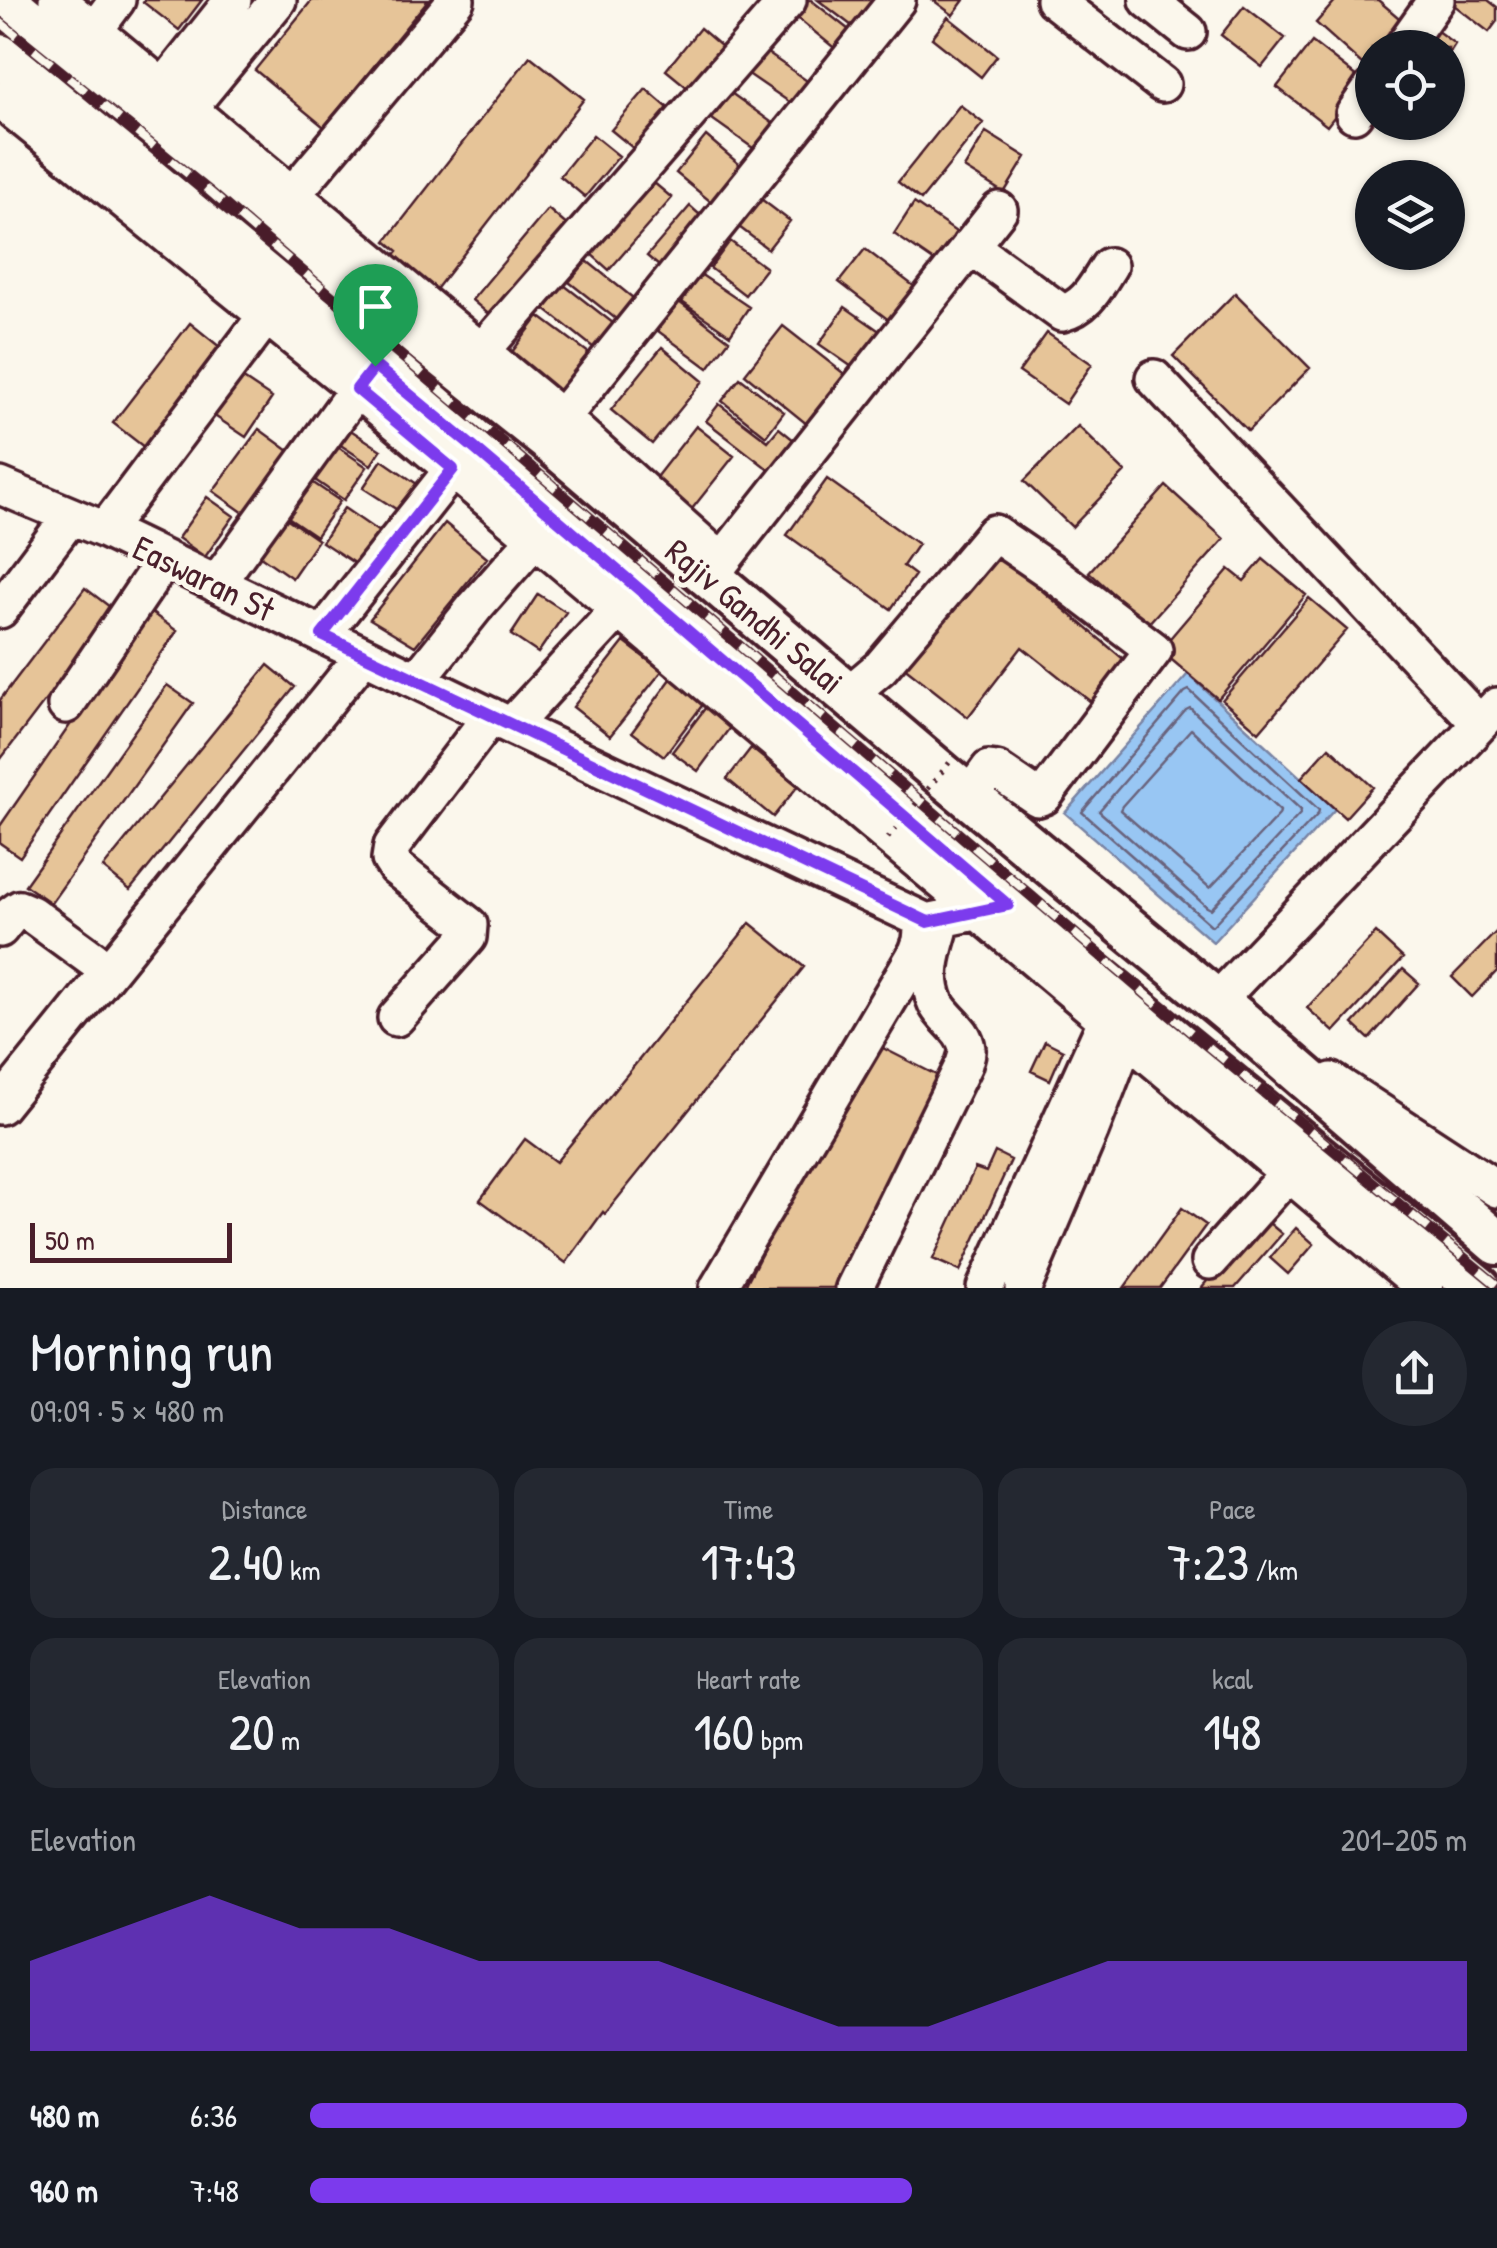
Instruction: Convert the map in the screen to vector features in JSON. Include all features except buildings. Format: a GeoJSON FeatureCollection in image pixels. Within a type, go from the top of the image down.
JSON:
{"type":"FeatureCollection","features":[{"type":"Feature","properties":{"kind":"main road","name":"Rajiv Gandhi Salai"},"geometry":{"type":"LineString","coordinates":[[4,0],[184,112],[406,326],[554,428],[1017,837],[1228,1011],[1497,1244]]}},
{"type":"Feature","properties":{"kind":"main road","name":"Rajiv Gandhi Salai"},"geometry":{"type":"LineString","coordinates":[[0,56],[148,179],[366,378],[474,448],[993,908],[1478,1288]]}},
{"type":"Feature","properties":{"kind":"main road"},"geometry":{"type":"LineString","coordinates":[[148,179],[184,112]]}},
{"type":"Feature","properties":{"kind":"street"},"geometry":{"type":"LineString","coordinates":[[57,0],[184,112],[296,191],[482,352],[554,428],[896,0]]}},
{"type":"Feature","properties":{"kind":"street"},"geometry":{"type":"LineString","coordinates":[[94,31],[116,0]]}},
{"type":"Feature","properties":{"kind":"street"},"geometry":{"type":"LineString","coordinates":[[184,112],[234,0]]}},
{"type":"Feature","properties":{"kind":"street"},"geometry":{"type":"LineString","coordinates":[[184,112],[278,0]]}},
{"type":"Feature","properties":{"kind":"street"},"geometry":{"type":"LineString","coordinates":[[296,191],[456,0]]}},
{"type":"Feature","properties":{"kind":"street"},"geometry":{"type":"LineString","coordinates":[[482,352],[788,0]]}},
{"type":"Feature","properties":{"kind":"street"},"geometry":{"type":"LineString","coordinates":[[1054,0],[1162,84]]}},
{"type":"Feature","properties":{"kind":"street"},"geometry":{"type":"LineString","coordinates":[[1148,0],[1188,32]]}},
{"type":"Feature","properties":{"kind":"street"},"geometry":{"type":"LineString","coordinates":[[1415,30],[1436,0]]}},
{"type":"Feature","properties":{"kind":"street"},"geometry":{"type":"LineString","coordinates":[[0,100],[266,316],[366,378],[453,469],[619,609],[993,908],[1117,1027],[1289,1172],[1405,1282]]}},
{"type":"Feature","properties":{"kind":"street"},"geometry":{"type":"LineString","coordinates":[[999,210],[716,570],[862,683],[961,770],[1017,837]]}},
{"type":"Feature","properties":{"kind":"street"},"geometry":{"type":"LineString","coordinates":[[970,246],[1062,313],[1076,310],[1109,266]]}},
{"type":"Feature","properties":{"kind":"street"},"geometry":{"type":"LineString","coordinates":[[105,530],[266,316]]}},
{"type":"Feature","properties":{"kind":"street"},"geometry":{"type":"LineString","coordinates":[[216,584],[406,326]]}},
{"type":"Feature","properties":{"kind":"street"},"geometry":{"type":"LineString","coordinates":[[1154,378],[1488,715],[1228,1011],[1497,1188]]}},
{"type":"Feature","properties":{"kind":"street"},"geometry":{"type":"LineString","coordinates":[[322,635],[453,469]]}},
{"type":"Feature","properties":{"kind":"street","name":"Easwaran St"},"geometry":{"type":"LineString","coordinates":[[0,486],[105,530],[501,721],[933,919]]}},
{"type":"Feature","properties":{"kind":"street"},"geometry":{"type":"LineString","coordinates":[[0,610],[70,516]]}},
{"type":"Feature","properties":{"kind":"street"},"geometry":{"type":"LineString","coordinates":[[862,683],[881,667],[994,533],[1050,570],[1154,650],[1044,796],[1038,798],[997,770],[989,769],[976,787]]}},
{"type":"Feature","properties":{"kind":"street"},"geometry":{"type":"LineString","coordinates":[[417,680],[536,539]]}},
{"type":"Feature","properties":{"kind":"street"},"geometry":{"type":"LineString","coordinates":[[66,705],[164,560]]}},
{"type":"Feature","properties":{"kind":"street"},"geometry":{"type":"LineString","coordinates":[[396,1018],[468,936],[469,925],[396,868],[390,858],[392,846],[501,721],[619,609]]}},
{"type":"Feature","properties":{"kind":"street"},"geometry":{"type":"LineString","coordinates":[[0,1106],[364,655]]}},
{"type":"Feature","properties":{"kind":"street"},"geometry":{"type":"LineString","coordinates":[[933,919],[993,908]]}},
{"type":"Feature","properties":{"kind":"street"},"geometry":{"type":"LineString","coordinates":[[0,929],[20,909],[109,971]]}},
{"type":"Feature","properties":{"kind":"street"},"geometry":{"type":"LineString","coordinates":[[718,1288],[933,919]]}},
{"type":"Feature","properties":{"kind":"street"},"geometry":{"type":"LineString","coordinates":[[854,1288],[964,1064],[967,1048],[958,1029],[936,1004],[931,982],[933,919]]}},
{"type":"Feature","properties":{"kind":"street"},"geometry":{"type":"LineString","coordinates":[[985,1288],[1117,1027]]}},
{"type":"Feature","properties":{"kind":"street"},"geometry":{"type":"LineString","coordinates":[[1023,1288],[1091,1129],[1117,1027]]}},
{"type":"Feature","properties":{"kind":"street"},"geometry":{"type":"LineString","coordinates":[[1210,1261],[1289,1172]]}},
{"type":"Feature","properties":{"kind":"path"},"geometry":{"type":"LineString","coordinates":[[888,838],[958,752]]}},
{"type":"Feature","properties":{"kind":"water"},"geometry":{"type":"Polygon","coordinates":[[[1188,674],[1335,809],[1213,942],[1065,813],[1188,674]]]}},
{"type":"Feature","properties":{"kind":"railway"},"geometry":{"type":"LineString","coordinates":[[0,22],[209,191],[1170,1015],[1497,1285]]}},
{"type":"Feature","properties":{"kind":"route"},"geometry":{"type":"LineString","coordinates":[[375,366],[1008,905],[928,922],[322,635],[453,469],[357,389],[375,366]]}}]}
